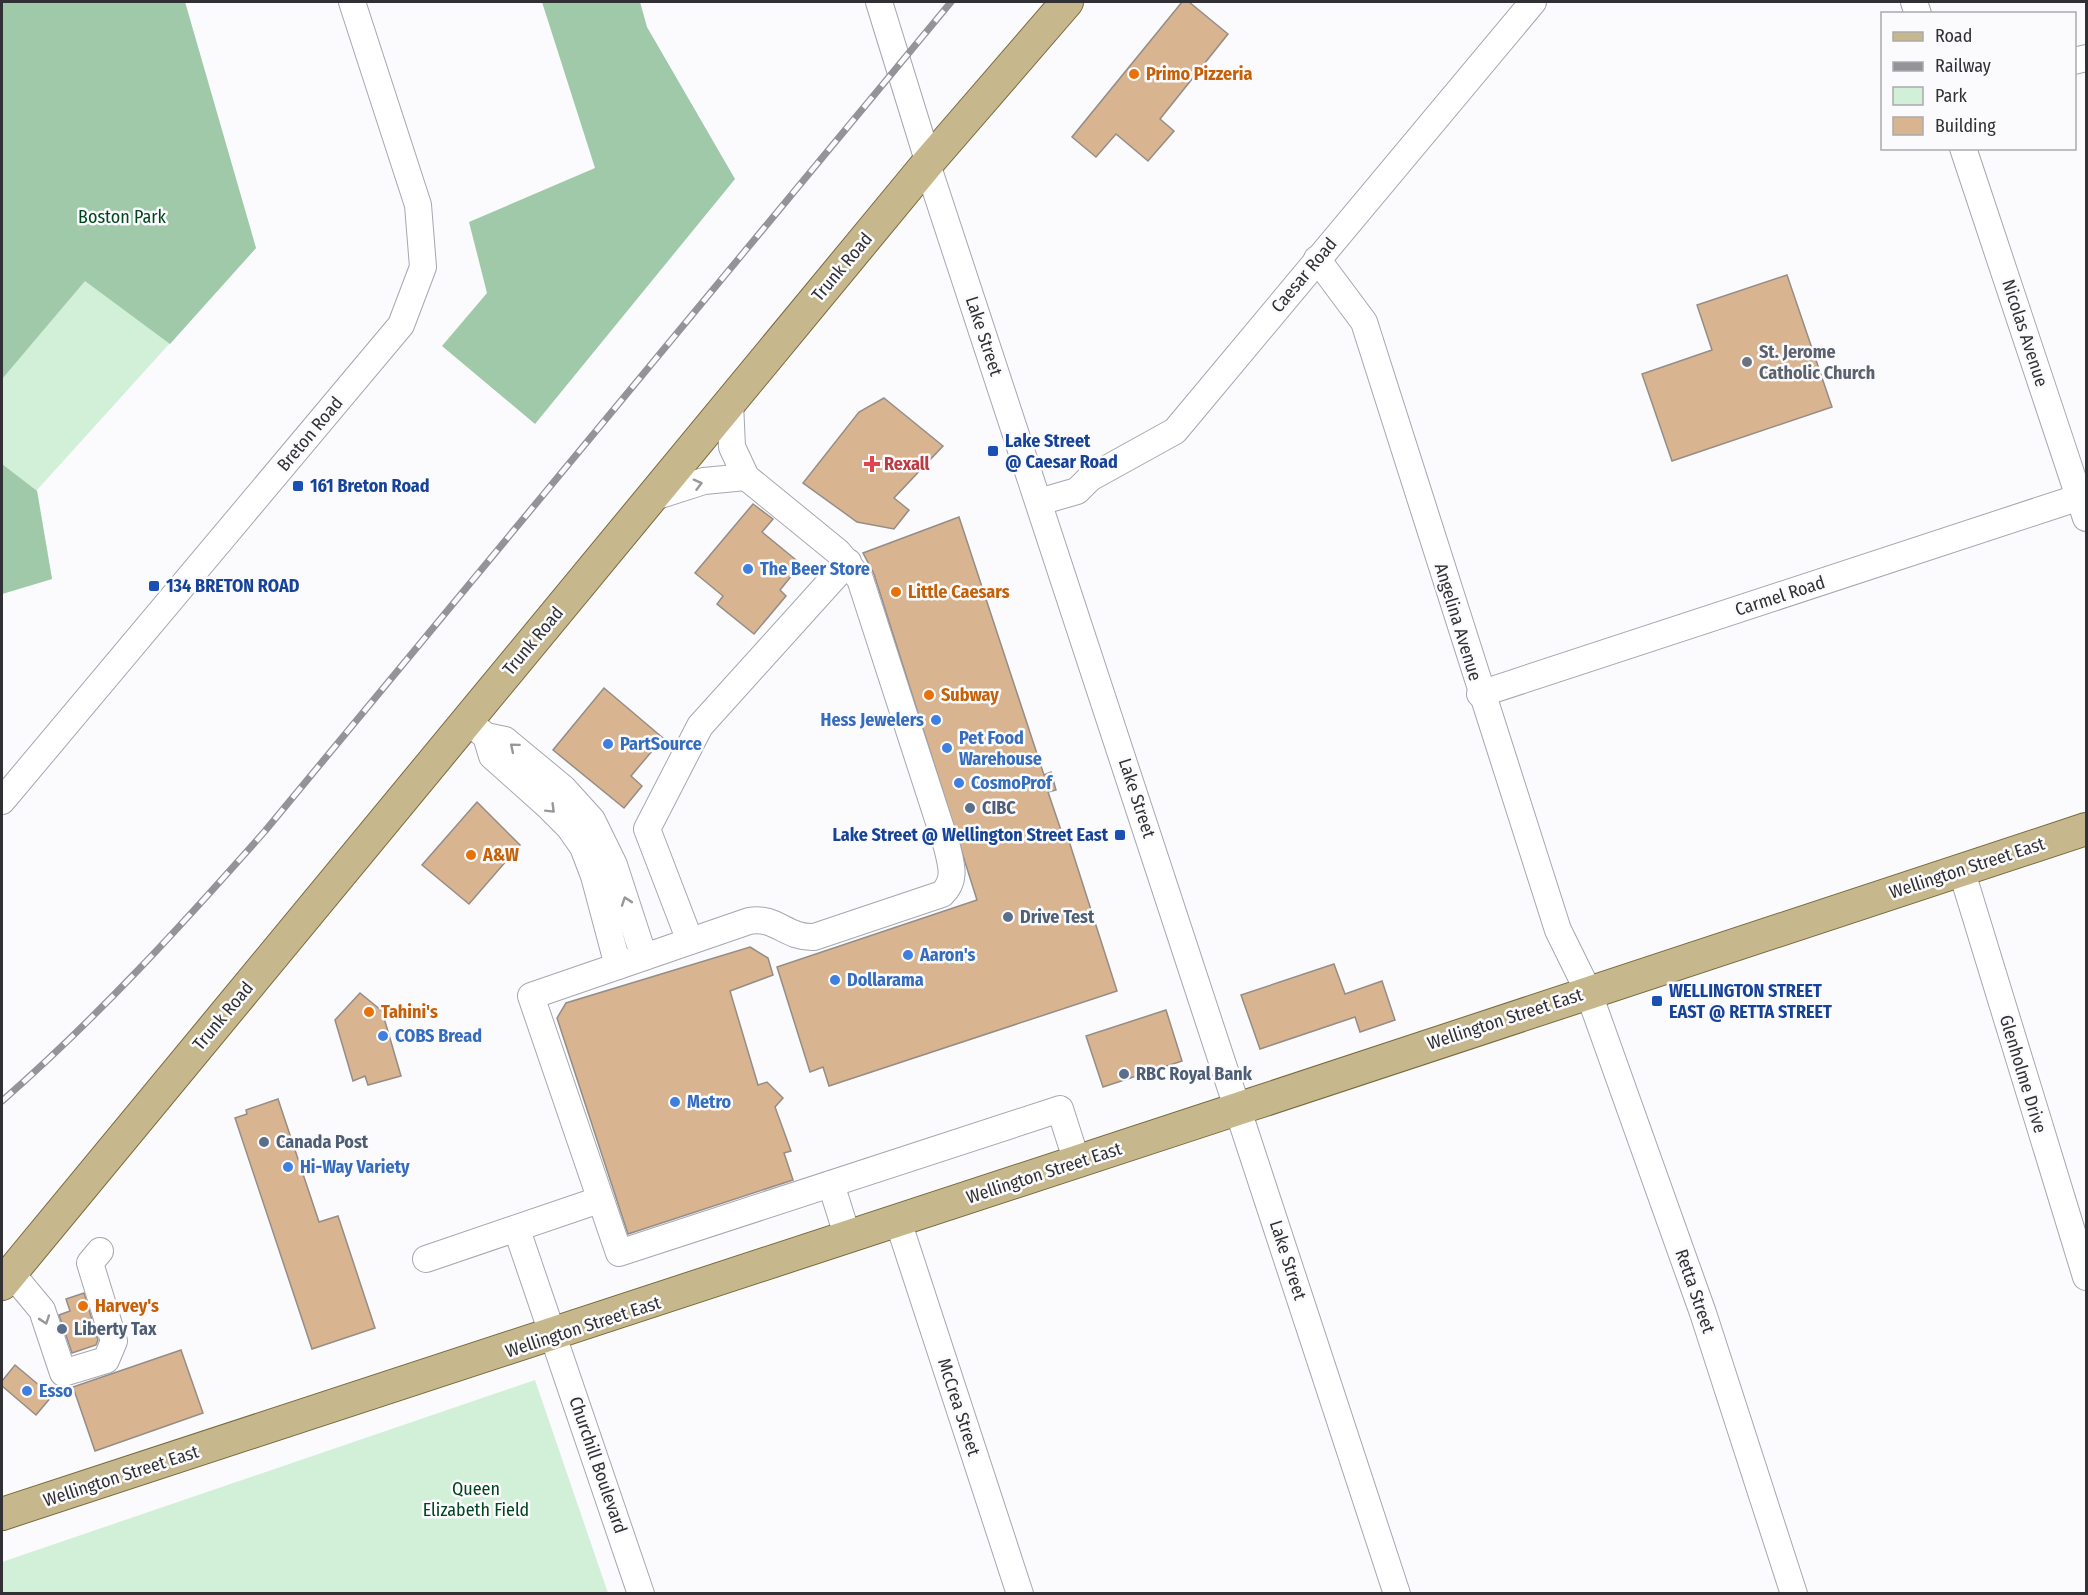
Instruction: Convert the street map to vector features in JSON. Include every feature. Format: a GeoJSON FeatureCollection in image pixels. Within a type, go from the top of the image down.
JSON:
{"type":"FeatureCollection","features":[{"type":"Feature","properties":{"kind":"main road","name":"Trunk Road"},"geometry":{"type":"LineString","coordinates":[[6,1278],[476,729],[651,498],[927,165],[1067,2]]}},
{"type":"Feature","properties":{"kind":"main road","name":"Wellington Street East"},"geometry":{"type":"LineString","coordinates":[[4,1514],[554,1337],[1588,992],[2086,829]]}},
{"type":"Feature","properties":{"kind":"street","name":"Breton Road"},"geometry":{"type":"LineString","coordinates":[[2,801],[401,325],[423,267],[418,205],[352,2]]}},
{"type":"Feature","properties":{"kind":"street","name":"Lake Street"},"geometry":{"type":"LineString","coordinates":[[879,2],[926,154],[927,165],[1397,1593]]}},
{"type":"Feature","properties":{"kind":"street","name":"Caesar Road"},"geometry":{"type":"LineString","coordinates":[[1039,502],[1077,490],[1090,478],[1175,430],[1533,2]]}},
{"type":"Feature","properties":{"kind":"street","name":"Nicolas Avenue"},"geometry":{"type":"LineString","coordinates":[[1964,150],[2083,508]]}},
{"type":"Feature","properties":{"kind":"street","name":"Angelina Avenue"},"geometry":{"type":"LineString","coordinates":[[1317,259],[1364,322],[1480,694],[1558,930],[1588,992]]}},
{"type":"Feature","properties":{"kind":"street"},"geometry":{"type":"LineString","coordinates":[[730,403],[732,447],[746,477],[848,562],[860,579],[952,868],[949,887],[942,894],[814,937],[799,938],[771,921],[761,919],[531,996],[619,1253],[1060,1109],[1077,1162]]}},
{"type":"Feature","properties":{"kind":"street"},"geometry":{"type":"LineString","coordinates":[[651,498],[704,482],[746,477]]}},
{"type":"Feature","properties":{"kind":"street","name":"Carmel Road"},"geometry":{"type":"LineString","coordinates":[[1480,694],[2083,508]]}},
{"type":"Feature","properties":{"kind":"street"},"geometry":{"type":"LineString","coordinates":[[690,941],[647,829],[700,726],[848,562]]}},
{"type":"Feature","properties":{"kind":"street"},"geometry":{"type":"LineString","coordinates":[[476,729],[506,740],[563,788],[592,820],[614,865],[644,957]]}},
{"type":"Feature","properties":{"kind":"street"},"geometry":{"type":"LineString","coordinates":[[476,729],[492,756],[569,827],[582,847],[594,876],[618,966]]}},
{"type":"Feature","properties":{"kind":"street","name":"Glenholme Drive"},"geometry":{"type":"LineString","coordinates":[[1962,869],[2086,1277]]}},
{"type":"Feature","properties":{"kind":"street","name":"Retta Street"},"geometry":{"type":"LineString","coordinates":[[1588,992],[1703,1313],[1794,1593]]}},
{"type":"Feature","properties":{"kind":"street"},"geometry":{"type":"LineString","coordinates":[[831,1184],[848,1238]]}},
{"type":"Feature","properties":{"kind":"street"},"geometry":{"type":"LineString","coordinates":[[426,1259],[517,1230],[599,1200]]}},
{"type":"Feature","properties":{"kind":"street","name":"McCrea Street"},"geometry":{"type":"LineString","coordinates":[[898,1221],[1020,1593]]}},
{"type":"Feature","properties":{"kind":"street","name":"Churchill Boulevard"},"geometry":{"type":"LineString","coordinates":[[517,1230],[641,1593]]}},
{"type":"Feature","properties":{"kind":"street"},"geometry":{"type":"LineString","coordinates":[[6,1278],[42,1310],[63,1373],[106,1360],[114,1341],[90,1263],[100,1251]]}},
{"type":"Feature","properties":{"kind":"green space","name":"Boston Park"},"geometry":{"type":"Polygon","coordinates":[[[2,2],[185,2],[256,248],[37,490],[52,579],[2,594],[2,2]]]}},
{"type":"Feature","properties":{"kind":"green space","name":"Boston Park"},"geometry":{"type":"Polygon","coordinates":[[[2,2],[185,2],[256,248],[170,344],[85,281],[2,379],[2,2]]]}},
{"type":"Feature","properties":{"kind":"green space"},"geometry":{"type":"Polygon","coordinates":[[[542,2],[640,2],[647,27],[735,179],[535,424],[442,346],[487,293],[469,222],[595,168],[542,2]]]}},
{"type":"Feature","properties":{"kind":"green space"},"geometry":{"type":"Polygon","coordinates":[[[2,464],[37,491],[52,579],[2,594],[2,464]]]}},
{"type":"Feature","properties":{"kind":"green space","name":"Queen Elizabeth Field"},"geometry":{"type":"Polygon","coordinates":[[[535,1380],[608,1593],[2,1593],[2,1562],[535,1380]]]}},
{"type":"Feature","properties":{"kind":"building"},"geometry":{"type":"Polygon","coordinates":[[[1182,2],[1189,2],[1228,34],[1160,119],[1174,131],[1148,161],[1116,134],[1096,157],[1072,137],[1182,2]]]}},
{"type":"Feature","properties":{"kind":"building","name":"St. Jerome Catholic Church"},"geometry":{"type":"Polygon","coordinates":[[[1787,275],[1832,407],[1672,461],[1642,374],[1712,350],[1697,305],[1787,275]]]}},
{"type":"Feature","properties":{"kind":"building","name":"Rexall"},"geometry":{"type":"Polygon","coordinates":[[[884,398],[943,446],[894,498],[909,510],[894,529],[857,522],[803,483],[859,412],[884,398]]]}},
{"type":"Feature","properties":{"kind":"building","name":"The Beer Store"},"geometry":{"type":"Polygon","coordinates":[[[753,504],[773,519],[762,532],[801,564],[780,590],[786,596],[754,634],[717,604],[723,596],[695,573],[753,504]]]}},
{"type":"Feature","properties":{"kind":"building"},"geometry":{"type":"Polygon","coordinates":[[[959,517],[1044,775],[1051,772],[1056,790],[1048,792],[1064,839],[1068,838],[1117,991],[829,1086],[823,1067],[810,1072],[777,967],[977,900],[874,574],[863,553],[959,517]]]}},
{"type":"Feature","properties":{"kind":"building","name":"PartSource"},"geometry":{"type":"Polygon","coordinates":[[[604,688],[663,738],[631,776],[642,786],[624,808],[553,750],[604,688]]]}},
{"type":"Feature","properties":{"kind":"building","name":"A&W"},"geometry":{"type":"Polygon","coordinates":[[[477,802],[520,845],[469,904],[422,865],[477,802]]]}},
{"type":"Feature","properties":{"kind":"building"},"geometry":{"type":"Polygon","coordinates":[[[750,947],[768,958],[773,975],[730,991],[758,1085],[767,1082],[783,1098],[775,1107],[791,1151],[784,1153],[793,1180],[628,1234],[557,1018],[566,1003],[750,947]]]}},
{"type":"Feature","properties":{"kind":"building"},"geometry":{"type":"Polygon","coordinates":[[[1334,964],[1345,994],[1382,981],[1395,1020],[1360,1032],[1355,1017],[1260,1049],[1241,995],[1334,964]]]}},
{"type":"Feature","properties":{"kind":"building"},"geometry":{"type":"Polygon","coordinates":[[[360,993],[382,1011],[401,1076],[368,1085],[365,1076],[353,1081],[335,1020],[360,993]]]}},
{"type":"Feature","properties":{"kind":"building"},"geometry":{"type":"Polygon","coordinates":[[[1166,1010],[1182,1061],[1103,1087],[1086,1036],[1166,1010]]]}},
{"type":"Feature","properties":{"kind":"building"},"geometry":{"type":"Polygon","coordinates":[[[278,1099],[319,1222],[338,1216],[375,1328],[312,1349],[235,1118],[247,1114],[246,1110],[278,1099]]]}},
{"type":"Feature","properties":{"kind":"building"},"geometry":{"type":"Polygon","coordinates":[[[84,1293],[98,1340],[96,1345],[72,1353],[59,1315],[70,1311],[66,1299],[84,1293]]]}},
{"type":"Feature","properties":{"kind":"building"},"geometry":{"type":"Polygon","coordinates":[[[181,1350],[203,1413],[95,1451],[73,1387],[181,1350]]]}},
{"type":"Feature","properties":{"kind":"building","name":"Esso"},"geometry":{"type":"Polygon","coordinates":[[[15,1365],[52,1396],[36,1415],[2,1386],[2,1381],[15,1365]]]}},
{"type":"Feature","properties":{"kind":"railway"},"geometry":{"type":"LineString","coordinates":[[2,1101],[105,1004],[202,902],[265,831],[951,2]]}},
{"type":"Feature","properties":{"kind":"place","name":"Primo Pizzeria"},"geometry":{"type":"Point","coordinates":[1134,74]}},
{"type":"Feature","properties":{"kind":"place","name":"St. Jerome Catholic Church"},"geometry":{"type":"Point","coordinates":[1747,362]}},
{"type":"Feature","properties":{"kind":"place","name":"Lake Street @ Caesar Road"},"geometry":{"type":"Point","coordinates":[993,451]}},
{"type":"Feature","properties":{"kind":"place","name":"Rexall"},"geometry":{"type":"Point","coordinates":[872,464]}},
{"type":"Feature","properties":{"kind":"place","name":"161 Breton Road"},"geometry":{"type":"Point","coordinates":[298,486]}},
{"type":"Feature","properties":{"kind":"place","name":"The Beer Store"},"geometry":{"type":"Point","coordinates":[748,569]}},
{"type":"Feature","properties":{"kind":"place","name":"134 BRETON ROAD"},"geometry":{"type":"Point","coordinates":[154,586]}},
{"type":"Feature","properties":{"kind":"place","name":"Little Caesars"},"geometry":{"type":"Point","coordinates":[896,592]}},
{"type":"Feature","properties":{"kind":"place","name":"Subway"},"geometry":{"type":"Point","coordinates":[929,695]}},
{"type":"Feature","properties":{"kind":"place","name":"Hess Jewelers"},"geometry":{"type":"Point","coordinates":[936,720]}},
{"type":"Feature","properties":{"kind":"place","name":"PartSource"},"geometry":{"type":"Point","coordinates":[608,744]}},
{"type":"Feature","properties":{"kind":"place","name":"Pet Food Warehouse"},"geometry":{"type":"Point","coordinates":[947,748]}},
{"type":"Feature","properties":{"kind":"place","name":"CosmoProf"},"geometry":{"type":"Point","coordinates":[959,783]}},
{"type":"Feature","properties":{"kind":"place","name":"CIBC"},"geometry":{"type":"Point","coordinates":[970,808]}},
{"type":"Feature","properties":{"kind":"place","name":"Lake Street @ Wellington Street East"},"geometry":{"type":"Point","coordinates":[1120,835]}},
{"type":"Feature","properties":{"kind":"place","name":"A&W"},"geometry":{"type":"Point","coordinates":[471,855]}},
{"type":"Feature","properties":{"kind":"place","name":"Drive Test"},"geometry":{"type":"Point","coordinates":[1008,917]}},
{"type":"Feature","properties":{"kind":"place","name":"Aaron's"},"geometry":{"type":"Point","coordinates":[908,955]}},
{"type":"Feature","properties":{"kind":"place","name":"Dollarama"},"geometry":{"type":"Point","coordinates":[835,980]}},
{"type":"Feature","properties":{"kind":"place","name":"WELLINGTON STREET EAST @ RETTA STREET"},"geometry":{"type":"Point","coordinates":[1657,1001]}},
{"type":"Feature","properties":{"kind":"place","name":"Tahini's"},"geometry":{"type":"Point","coordinates":[369,1012]}},
{"type":"Feature","properties":{"kind":"place","name":"COBS Bread"},"geometry":{"type":"Point","coordinates":[383,1036]}},
{"type":"Feature","properties":{"kind":"place","name":"RBC Royal Bank"},"geometry":{"type":"Point","coordinates":[1124,1074]}},
{"type":"Feature","properties":{"kind":"place","name":"Metro"},"geometry":{"type":"Point","coordinates":[675,1102]}},
{"type":"Feature","properties":{"kind":"place","name":"Canada Post"},"geometry":{"type":"Point","coordinates":[264,1142]}},
{"type":"Feature","properties":{"kind":"place","name":"Hi-Way Variety"},"geometry":{"type":"Point","coordinates":[288,1167]}},
{"type":"Feature","properties":{"kind":"place","name":"Harvey's"},"geometry":{"type":"Point","coordinates":[83,1306]}},
{"type":"Feature","properties":{"kind":"place","name":"Liberty Tax"},"geometry":{"type":"Point","coordinates":[62,1329]}},
{"type":"Feature","properties":{"kind":"place","name":"Esso"},"geometry":{"type":"Point","coordinates":[27,1391]}}]}
